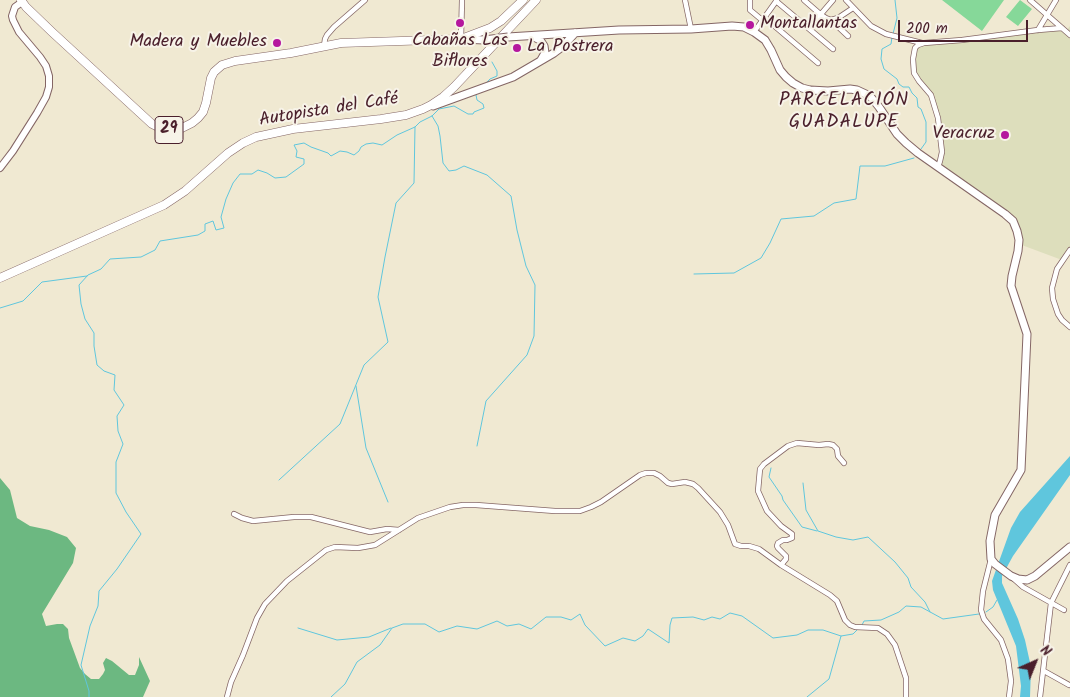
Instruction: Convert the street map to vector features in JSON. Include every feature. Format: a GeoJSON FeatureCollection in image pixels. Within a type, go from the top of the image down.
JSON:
{"type":"FeatureCollection","features":[{"type":"Feature","properties":{"kind":"highway","name":"29"},"geometry":{"type":"LineString","coordinates":[[22,1],[52,32],[152,124],[172,130],[182,128],[198,118],[206,103],[211,78],[214,72],[222,65],[235,61],[291,54],[341,43],[462,39],[490,28],[501,21],[523,0]]}},
{"type":"Feature","properties":{"kind":"highway","name":"Autopista del Café"},"geometry":{"type":"LineString","coordinates":[[0,278],[170,202],[228,153],[256,137],[293,129],[406,115],[437,102],[454,87],[536,0]]}},
{"type":"Feature","properties":{"kind":"main road"},"geometry":{"type":"LineString","coordinates":[[462,39],[484,40],[619,30],[744,27],[765,40],[772,50],[780,70],[793,83],[810,90],[850,89],[864,92],[875,101],[902,139],[918,153],[1009,217],[1017,231],[1019,240],[1018,251],[1011,286],[1027,334],[1021,464],[1018,475],[995,515],[990,541],[993,561],[1009,575],[1023,580],[1031,578],[1070,547]]}},
{"type":"Feature","properties":{"kind":"main road"},"geometry":{"type":"LineString","coordinates":[[423,109],[513,77],[539,63],[562,47],[575,33]]}},
{"type":"Feature","properties":{"kind":"main road"},"geometry":{"type":"LineString","coordinates":[[532,36],[540,40],[544,46],[545,53],[539,63]]}},
{"type":"Feature","properties":{"kind":"street"},"geometry":{"type":"LineString","coordinates":[[324,47],[325,40],[331,30],[365,0]]}},
{"type":"Feature","properties":{"kind":"street"},"geometry":{"type":"LineString","coordinates":[[462,0],[462,39]]}},
{"type":"Feature","properties":{"kind":"street"},"geometry":{"type":"LineString","coordinates":[[685,0],[691,29]]}},
{"type":"Feature","properties":{"kind":"street"},"geometry":{"type":"LineString","coordinates":[[750,0],[750,10],[818,63]]}},
{"type":"Feature","properties":{"kind":"street"},"geometry":{"type":"LineString","coordinates":[[768,0],[776,2],[833,49]]}},
{"type":"Feature","properties":{"kind":"street"},"geometry":{"type":"LineString","coordinates":[[804,0],[820,14],[831,20],[848,36]]}},
{"type":"Feature","properties":{"kind":"street"},"geometry":{"type":"LineString","coordinates":[[808,28],[833,0]]}},
{"type":"Feature","properties":{"kind":"street"},"geometry":{"type":"LineString","coordinates":[[846,0],[871,26],[886,34],[924,43]]}},
{"type":"Feature","properties":{"kind":"street"},"geometry":{"type":"LineString","coordinates":[[1030,0],[1066,31]]}},
{"type":"Feature","properties":{"kind":"street"},"geometry":{"type":"LineString","coordinates":[[1038,30],[1056,0]]}},
{"type":"Feature","properties":{"kind":"street"},"geometry":{"type":"LineString","coordinates":[[0,168],[17,146],[48,92],[49,76],[43,62],[19,32],[13,20],[12,16],[15,7],[22,1]]}},
{"type":"Feature","properties":{"kind":"street"},"geometry":{"type":"LineString","coordinates":[[754,32],[776,2]]}},
{"type":"Feature","properties":{"kind":"street"},"geometry":{"type":"LineString","coordinates":[[831,20],[838,18],[853,8]]}},
{"type":"Feature","properties":{"kind":"street"},"geometry":{"type":"LineString","coordinates":[[1066,31],[1070,26]]}},
{"type":"Feature","properties":{"kind":"street"},"geometry":{"type":"LineString","coordinates":[[938,167],[942,152],[938,118],[931,95],[916,77],[913,69],[915,48],[924,43],[1038,30],[1066,31]]}},
{"type":"Feature","properties":{"kind":"street"},"geometry":{"type":"LineString","coordinates":[[1070,250],[1057,268],[1052,288],[1058,314],[1070,327]]}},
{"type":"Feature","properties":{"kind":"street"},"geometry":{"type":"LineString","coordinates":[[782,565],[786,556],[777,546],[783,540],[792,538],[792,534],[780,526],[767,511],[758,491],[760,469],[788,446],[797,443],[833,445],[844,463]]}},
{"type":"Feature","properties":{"kind":"street"},"geometry":{"type":"LineString","coordinates":[[227,697],[231,682],[264,604],[287,580],[326,550],[335,547],[368,547],[375,545],[401,530],[410,522],[425,515],[463,505],[580,511],[592,507],[640,475],[654,473],[668,483],[685,482],[693,484],[720,512],[728,525],[735,544],[754,547],[830,595],[837,601],[845,620],[850,625],[878,628],[887,634],[895,646],[906,678],[906,697]]}},
{"type":"Feature","properties":{"kind":"street"},"geometry":{"type":"LineString","coordinates":[[234,514],[253,521],[294,517],[311,518],[370,532],[387,529],[401,530]]}},
{"type":"Feature","properties":{"kind":"street"},"geometry":{"type":"LineString","coordinates":[[993,561],[982,591],[981,610],[984,619],[1001,640],[1008,659],[1011,680],[1009,697]]}},
{"type":"Feature","properties":{"kind":"street"},"geometry":{"type":"LineString","coordinates":[[1040,697],[1051,603],[1070,566]]}},
{"type":"Feature","properties":{"kind":"street"},"geometry":{"type":"LineString","coordinates":[[1009,575],[1023,588],[1064,610]]}},
{"type":"Feature","properties":{"kind":"street"},"geometry":{"type":"LineString","coordinates":[[1044,671],[1069,684]]}},
{"type":"Feature","properties":{"kind":"shaded area","name":"Veracruz"},"geometry":{"type":"Polygon","coordinates":[[[1070,26],[1070,250],[1062,260],[1019,244],[1013,221],[938,167],[940,161],[938,118],[931,95],[913,69],[918,45],[1062,28],[1066,31],[1070,26]]]}},
{"type":"Feature","properties":{"kind":"green space"},"geometry":{"type":"Polygon","coordinates":[[[942,0],[1004,0],[982,31],[942,0]]]}},
{"type":"Feature","properties":{"kind":"green space"},"geometry":{"type":"Polygon","coordinates":[[[1020,0],[1032,9],[1018,26],[1006,17],[1020,0]]]}},
{"type":"Feature","properties":{"kind":"green space"},"geometry":{"type":"Polygon","coordinates":[[[0,478],[10,490],[17,518],[30,526],[49,530],[67,537],[76,548],[73,563],[42,614],[46,626],[63,624],[68,629],[69,638],[80,668],[91,679],[99,679],[103,674],[105,670],[103,663],[106,658],[129,675],[135,675],[139,665],[139,657],[150,681],[143,697],[0,697],[0,478]]]}},
{"type":"Feature","properties":{"kind":"water"},"geometry":{"type":"Polygon","coordinates":[[[1070,456],[1070,475],[1013,556],[1002,576],[1002,583],[1025,640],[1031,667],[1030,697],[1020,697],[1021,686],[1016,646],[993,590],[992,581],[1011,528],[1020,512],[1070,456]]]}},
{"type":"Feature","properties":{"kind":"waterway"},"geometry":{"type":"LineString","coordinates":[[893,34],[897,18],[895,0]]}},
{"type":"Feature","properties":{"kind":"waterway"},"geometry":{"type":"LineString","coordinates":[[892,37],[891,44],[882,49],[881,59],[884,69],[897,79],[903,87],[909,87],[917,98],[918,107],[921,109],[926,122],[926,142],[921,149]]}},
{"type":"Feature","properties":{"kind":"waterway"},"geometry":{"type":"LineString","coordinates":[[486,83],[497,76],[497,71],[492,62]]}},
{"type":"Feature","properties":{"kind":"waterway"},"geometry":{"type":"LineString","coordinates":[[89,697],[81,665],[90,626],[98,606],[99,591],[141,534],[116,493],[116,462],[123,444],[118,431],[117,416],[124,405],[114,390],[115,375],[104,371],[97,365],[94,333],[85,319],[79,285],[88,275],[101,269],[110,259],[141,257],[155,250],[160,241],[198,235],[205,231],[205,224],[213,221],[216,230],[224,228],[221,217],[226,199],[233,183],[240,174],[252,174],[258,170],[275,178],[286,177],[304,164],[304,159],[296,157],[297,151],[294,145],[304,143],[331,156],[340,151],[354,155],[366,144],[382,145],[397,135],[415,127],[439,109],[454,106],[468,114],[473,114],[484,108],[483,104],[477,100],[476,95]]}},
{"type":"Feature","properties":{"kind":"waterway"},"geometry":{"type":"LineString","coordinates":[[432,116],[438,126],[443,163],[449,171],[464,166],[487,175],[511,196],[526,266],[535,285],[534,336],[527,355],[486,401],[477,446]]}},
{"type":"Feature","properties":{"kind":"waterway"},"geometry":{"type":"LineString","coordinates":[[279,480],[340,424],[364,365],[388,342],[378,297],[396,203],[414,183],[415,127]]}},
{"type":"Feature","properties":{"kind":"waterway"},"geometry":{"type":"LineString","coordinates":[[694,274],[734,273],[761,258],[781,219],[814,216],[834,203],[856,199],[860,166],[885,166],[914,158]]}},
{"type":"Feature","properties":{"kind":"waterway"},"geometry":{"type":"LineString","coordinates":[[0,308],[23,301],[42,282],[87,276]]}},
{"type":"Feature","properties":{"kind":"waterway"},"geometry":{"type":"LineString","coordinates":[[356,386],[366,448],[388,502]]}},
{"type":"Feature","properties":{"kind":"waterway"},"geometry":{"type":"LineString","coordinates":[[771,468],[769,477],[802,527],[817,531]]}},
{"type":"Feature","properties":{"kind":"waterway"},"geometry":{"type":"LineString","coordinates":[[803,483],[806,510],[818,531],[853,540],[868,537],[895,562],[908,578],[911,587],[925,602],[930,612]]}},
{"type":"Feature","properties":{"kind":"waterway"},"geometry":{"type":"LineString","coordinates":[[986,612],[993,607],[997,600]]}},
{"type":"Feature","properties":{"kind":"waterway"},"geometry":{"type":"LineString","coordinates":[[862,625],[864,621],[881,620],[899,612],[906,606],[921,607],[943,619],[979,614]]}},
{"type":"Feature","properties":{"kind":"waterway"},"geometry":{"type":"LineString","coordinates":[[331,697],[345,684],[357,662],[380,645],[392,628],[403,624],[425,624],[439,632],[457,626],[477,629],[497,621],[507,626],[519,624],[531,629],[546,617],[561,617],[571,620],[580,614],[585,625],[605,646],[623,638],[635,641],[643,636],[648,629],[669,643],[672,618],[693,617],[704,620],[712,617],[720,619],[730,613],[742,616],[773,638],[797,635],[808,630],[823,630],[841,636]]}},
{"type":"Feature","properties":{"kind":"waterway"},"geometry":{"type":"LineString","coordinates":[[298,628],[337,640],[369,637],[391,628]]}},
{"type":"Feature","properties":{"kind":"waterway"},"geometry":{"type":"LineString","coordinates":[[807,697],[829,679],[841,636],[853,634],[858,629]]}},
{"type":"Feature","properties":{"kind":"place","name":"Cabañas Las Biflores"},"geometry":{"type":"Point","coordinates":[460,23]}},
{"type":"Feature","properties":{"kind":"place","name":"Montallantas"},"geometry":{"type":"Point","coordinates":[750,25]}},
{"type":"Feature","properties":{"kind":"place","name":"Madera y Muebles"},"geometry":{"type":"Point","coordinates":[277,43]}},
{"type":"Feature","properties":{"kind":"place","name":"La Postrera"},"geometry":{"type":"Point","coordinates":[517,48]}},
{"type":"Feature","properties":{"kind":"place","name":"Veracruz"},"geometry":{"type":"Point","coordinates":[1005,135]}},
{"type":"Feature","properties":{"kind":"district","name":"PARCELACIÓN GUADALUPE"},"geometry":{"type":"Point","coordinates":[844,113]}}]}
